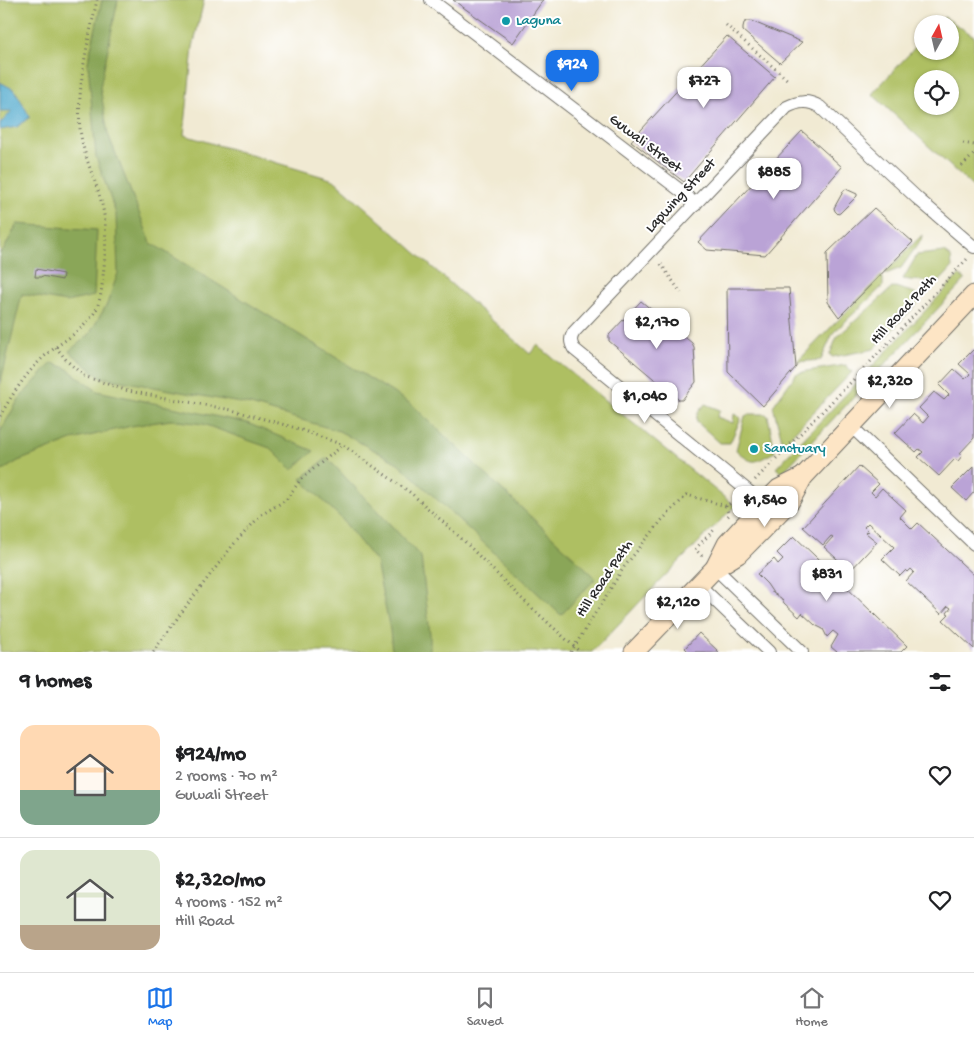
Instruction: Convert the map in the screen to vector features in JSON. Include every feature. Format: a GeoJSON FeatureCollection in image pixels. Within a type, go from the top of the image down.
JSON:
{"type":"FeatureCollection","features":[{"type":"Feature","properties":{"kind":"street","name":"Guwali Street"},"geometry":{"type":"LineString","coordinates":[[431,0],[685,194],[695,205]]}},
{"type":"Feature","properties":{"kind":"street","name":"Lapwing Street"},"geometry":{"type":"LineString","coordinates":[[764,504],[574,348],[571,336],[574,332],[787,107],[800,102],[808,102],[820,107],[917,198],[974,247]]}},
{"type":"Feature","properties":{"kind":"street"},"geometry":{"type":"LineString","coordinates":[[634,652],[715,568],[738,554],[790,501],[803,477],[974,295]]}},
{"type":"Feature","properties":{"kind":"street"},"geometry":{"type":"LineString","coordinates":[[851,426],[974,544]]}},
{"type":"Feature","properties":{"kind":"street"},"geometry":{"type":"LineString","coordinates":[[715,568],[727,544],[764,504],[779,489],[803,477]]}},
{"type":"Feature","properties":{"kind":"street"},"geometry":{"type":"LineString","coordinates":[[715,568],[802,652]]}},
{"type":"Feature","properties":{"kind":"street"},"geometry":{"type":"LineString","coordinates":[[699,585],[769,652]]}},
{"type":"Feature","properties":{"kind":"path"},"geometry":{"type":"LineString","coordinates":[[0,416],[17,387],[44,356],[83,327],[96,310],[102,292],[106,255],[106,227],[101,199],[86,158],[80,129],[80,90],[83,66],[97,0]]}},
{"type":"Feature","properties":{"kind":"path"},"geometry":{"type":"LineString","coordinates":[[726,25],[790,81]]}},
{"type":"Feature","properties":{"kind":"path"},"geometry":{"type":"LineString","coordinates":[[963,142],[974,145]]}},
{"type":"Feature","properties":{"kind":"path"},"geometry":{"type":"LineString","coordinates":[[962,166],[974,154]]}},
{"type":"Feature","properties":{"kind":"path"},"geometry":{"type":"LineString","coordinates":[[661,264],[681,292]]}},
{"type":"Feature","properties":{"kind":"path","name":"Hill Road Path"},"geometry":{"type":"LineString","coordinates":[[758,477],[962,265]]}},
{"type":"Feature","properties":{"kind":"path"},"geometry":{"type":"LineString","coordinates":[[56,347],[67,361],[84,376],[128,392],[232,410],[296,428],[343,445],[418,499],[580,652]]}},
{"type":"Feature","properties":{"kind":"path"},"geometry":{"type":"LineString","coordinates":[[153,652],[233,545],[261,515],[286,500],[301,479],[343,445]]}},
{"type":"Feature","properties":{"kind":"path","name":"Hill Road Path"},"geometry":{"type":"LineString","coordinates":[[571,652],[624,567],[662,520],[687,495],[726,506]]}},
{"type":"Feature","properties":{"kind":"path"},"geometry":{"type":"LineString","coordinates":[[723,520],[729,515],[726,506],[738,498]]}},
{"type":"Feature","properties":{"kind":"path"},"geometry":{"type":"LineString","coordinates":[[695,549],[718,526]]}},
{"type":"Feature","properties":{"kind":"green space"},"geometry":{"type":"Polygon","coordinates":[[[0,0],[204,0],[193,47],[184,135],[334,180],[530,354],[537,345],[735,506],[592,652],[0,652],[0,0]]]}},
{"type":"Feature","properties":{"kind":"green space"},"geometry":{"type":"Polygon","coordinates":[[[102,0],[118,0],[100,87],[108,134],[151,243],[411,404],[596,578],[561,615],[398,463],[339,431],[251,405],[100,377],[69,351],[89,335],[107,304],[118,273],[116,214],[96,157],[88,62],[102,0]]]}},
{"type":"Feature","properties":{"kind":"green space"},"geometry":{"type":"Polygon","coordinates":[[[959,26],[974,36],[974,188],[872,94],[914,49],[914,60],[959,60],[959,26]]]}},
{"type":"Feature","properties":{"kind":"green space"},"geometry":{"type":"Polygon","coordinates":[[[17,224],[97,230],[94,296],[66,302],[22,294],[0,385],[0,252],[3,251],[17,224]]]}},
{"type":"Feature","properties":{"kind":"green space"},"geometry":{"type":"Polygon","coordinates":[[[922,235],[921,240],[901,268],[885,273],[922,235]]]}},
{"type":"Feature","properties":{"kind":"green space"},"geometry":{"type":"Polygon","coordinates":[[[944,252],[951,257],[952,268],[939,282],[903,279],[917,255],[944,252]]]}},
{"type":"Feature","properties":{"kind":"green space"},"geometry":{"type":"Polygon","coordinates":[[[959,275],[965,280],[782,473],[776,468],[959,275]]]}},
{"type":"Feature","properties":{"kind":"green space"},"geometry":{"type":"Polygon","coordinates":[[[881,276],[883,278],[883,286],[833,333],[821,360],[797,362],[881,276]]]}},
{"type":"Feature","properties":{"kind":"green space"},"geometry":{"type":"Polygon","coordinates":[[[895,287],[915,293],[918,303],[874,349],[831,356],[830,354],[837,337],[895,287]]]}},
{"type":"Feature","properties":{"kind":"green space"},"geometry":{"type":"Polygon","coordinates":[[[52,363],[66,368],[97,391],[247,423],[314,451],[292,470],[270,448],[203,424],[171,420],[131,426],[72,440],[18,461],[0,472],[0,432],[19,399],[52,363]]]}},
{"type":"Feature","properties":{"kind":"green space"},"geometry":{"type":"Polygon","coordinates":[[[846,365],[852,372],[785,442],[782,440],[773,406],[796,374],[846,365]]]}},
{"type":"Feature","properties":{"kind":"green space"},"geometry":{"type":"Polygon","coordinates":[[[705,404],[720,410],[717,417],[733,423],[734,414],[741,418],[730,443],[720,443],[697,422],[697,414],[705,404]]]}},
{"type":"Feature","properties":{"kind":"green space"},"geometry":{"type":"Polygon","coordinates":[[[749,414],[766,414],[768,416],[775,452],[755,461],[747,459],[736,450],[745,416],[749,414]]]}},
{"type":"Feature","properties":{"kind":"green space"},"geometry":{"type":"Polygon","coordinates":[[[327,458],[421,557],[430,634],[430,652],[392,652],[390,630],[376,562],[341,518],[301,479],[327,458]]]}},
{"type":"Feature","properties":{"kind":"water"},"geometry":{"type":"Polygon","coordinates":[[[0,82],[15,90],[30,117],[17,127],[0,130],[0,124],[12,111],[0,111],[0,82]]]}},
{"type":"Feature","properties":{"kind":"building","name":"Laguna"},"geometry":{"type":"Polygon","coordinates":[[[453,0],[543,0],[513,43],[453,0]]]}},
{"type":"Feature","properties":{"kind":"building"},"geometry":{"type":"Polygon","coordinates":[[[747,21],[802,42],[780,63],[743,31],[744,23],[747,21]]]}},
{"type":"Feature","properties":{"kind":"building"},"geometry":{"type":"Polygon","coordinates":[[[727,36],[775,77],[684,182],[631,141],[727,36]]]}},
{"type":"Feature","properties":{"kind":"building"},"geometry":{"type":"Polygon","coordinates":[[[802,131],[842,167],[765,255],[707,250],[698,242],[802,131]]]}},
{"type":"Feature","properties":{"kind":"building"},"geometry":{"type":"Polygon","coordinates":[[[846,189],[857,194],[857,196],[838,214],[834,208],[846,189]]]}},
{"type":"Feature","properties":{"kind":"building"},"geometry":{"type":"Polygon","coordinates":[[[874,208],[913,242],[839,317],[828,302],[827,253],[874,208]]]}},
{"type":"Feature","properties":{"kind":"building"},"geometry":{"type":"Polygon","coordinates":[[[36,269],[63,274],[62,280],[42,276],[35,277],[36,269]]]}},
{"type":"Feature","properties":{"kind":"building"},"geometry":{"type":"Polygon","coordinates":[[[727,288],[789,288],[796,367],[763,406],[728,372],[727,288]]]}},
{"type":"Feature","properties":{"kind":"building"},"geometry":{"type":"Polygon","coordinates":[[[641,301],[692,343],[694,347],[696,382],[682,400],[679,400],[609,341],[609,335],[641,301]]]}},
{"type":"Feature","properties":{"kind":"building"},"geometry":{"type":"Polygon","coordinates":[[[974,349],[974,438],[960,453],[962,456],[958,461],[955,459],[939,476],[918,457],[923,452],[919,449],[916,452],[895,433],[913,414],[923,423],[928,417],[919,408],[934,392],[944,400],[949,395],[939,385],[954,369],[965,379],[970,374],[959,364],[974,349]]]}},
{"type":"Feature","properties":{"kind":"building"},"geometry":{"type":"Polygon","coordinates":[[[859,466],[879,484],[871,492],[875,496],[882,488],[906,510],[900,517],[912,529],[918,523],[974,575],[974,649],[943,620],[949,614],[947,613],[951,608],[948,606],[941,614],[906,581],[914,572],[911,569],[908,572],[906,570],[900,576],[882,559],[894,547],[868,523],[864,527],[868,531],[866,533],[877,542],[850,571],[824,547],[833,537],[831,536],[823,545],[803,527],[859,466]]]}},
{"type":"Feature","properties":{"kind":"building"},"geometry":{"type":"Polygon","coordinates":[[[974,466],[974,492],[966,501],[952,488],[974,466]]]}},
{"type":"Feature","properties":{"kind":"building"},"geometry":{"type":"Polygon","coordinates":[[[794,536],[836,576],[834,578],[839,584],[841,582],[907,646],[901,652],[837,652],[831,647],[838,635],[833,631],[827,637],[823,629],[815,625],[802,613],[799,617],[781,598],[773,593],[757,574],[774,559],[778,564],[783,559],[777,553],[794,536]]]}},
{"type":"Feature","properties":{"kind":"building"},"geometry":{"type":"Polygon","coordinates":[[[699,633],[719,652],[689,652],[685,648],[699,633]]]}},
{"type":"Feature","properties":{"kind":"place","name":"Laguna"},"geometry":{"type":"Point","coordinates":[506,21]}},
{"type":"Feature","properties":{"kind":"place","name":"Sanctuary"},"geometry":{"type":"Point","coordinates":[754,449]}}]}
